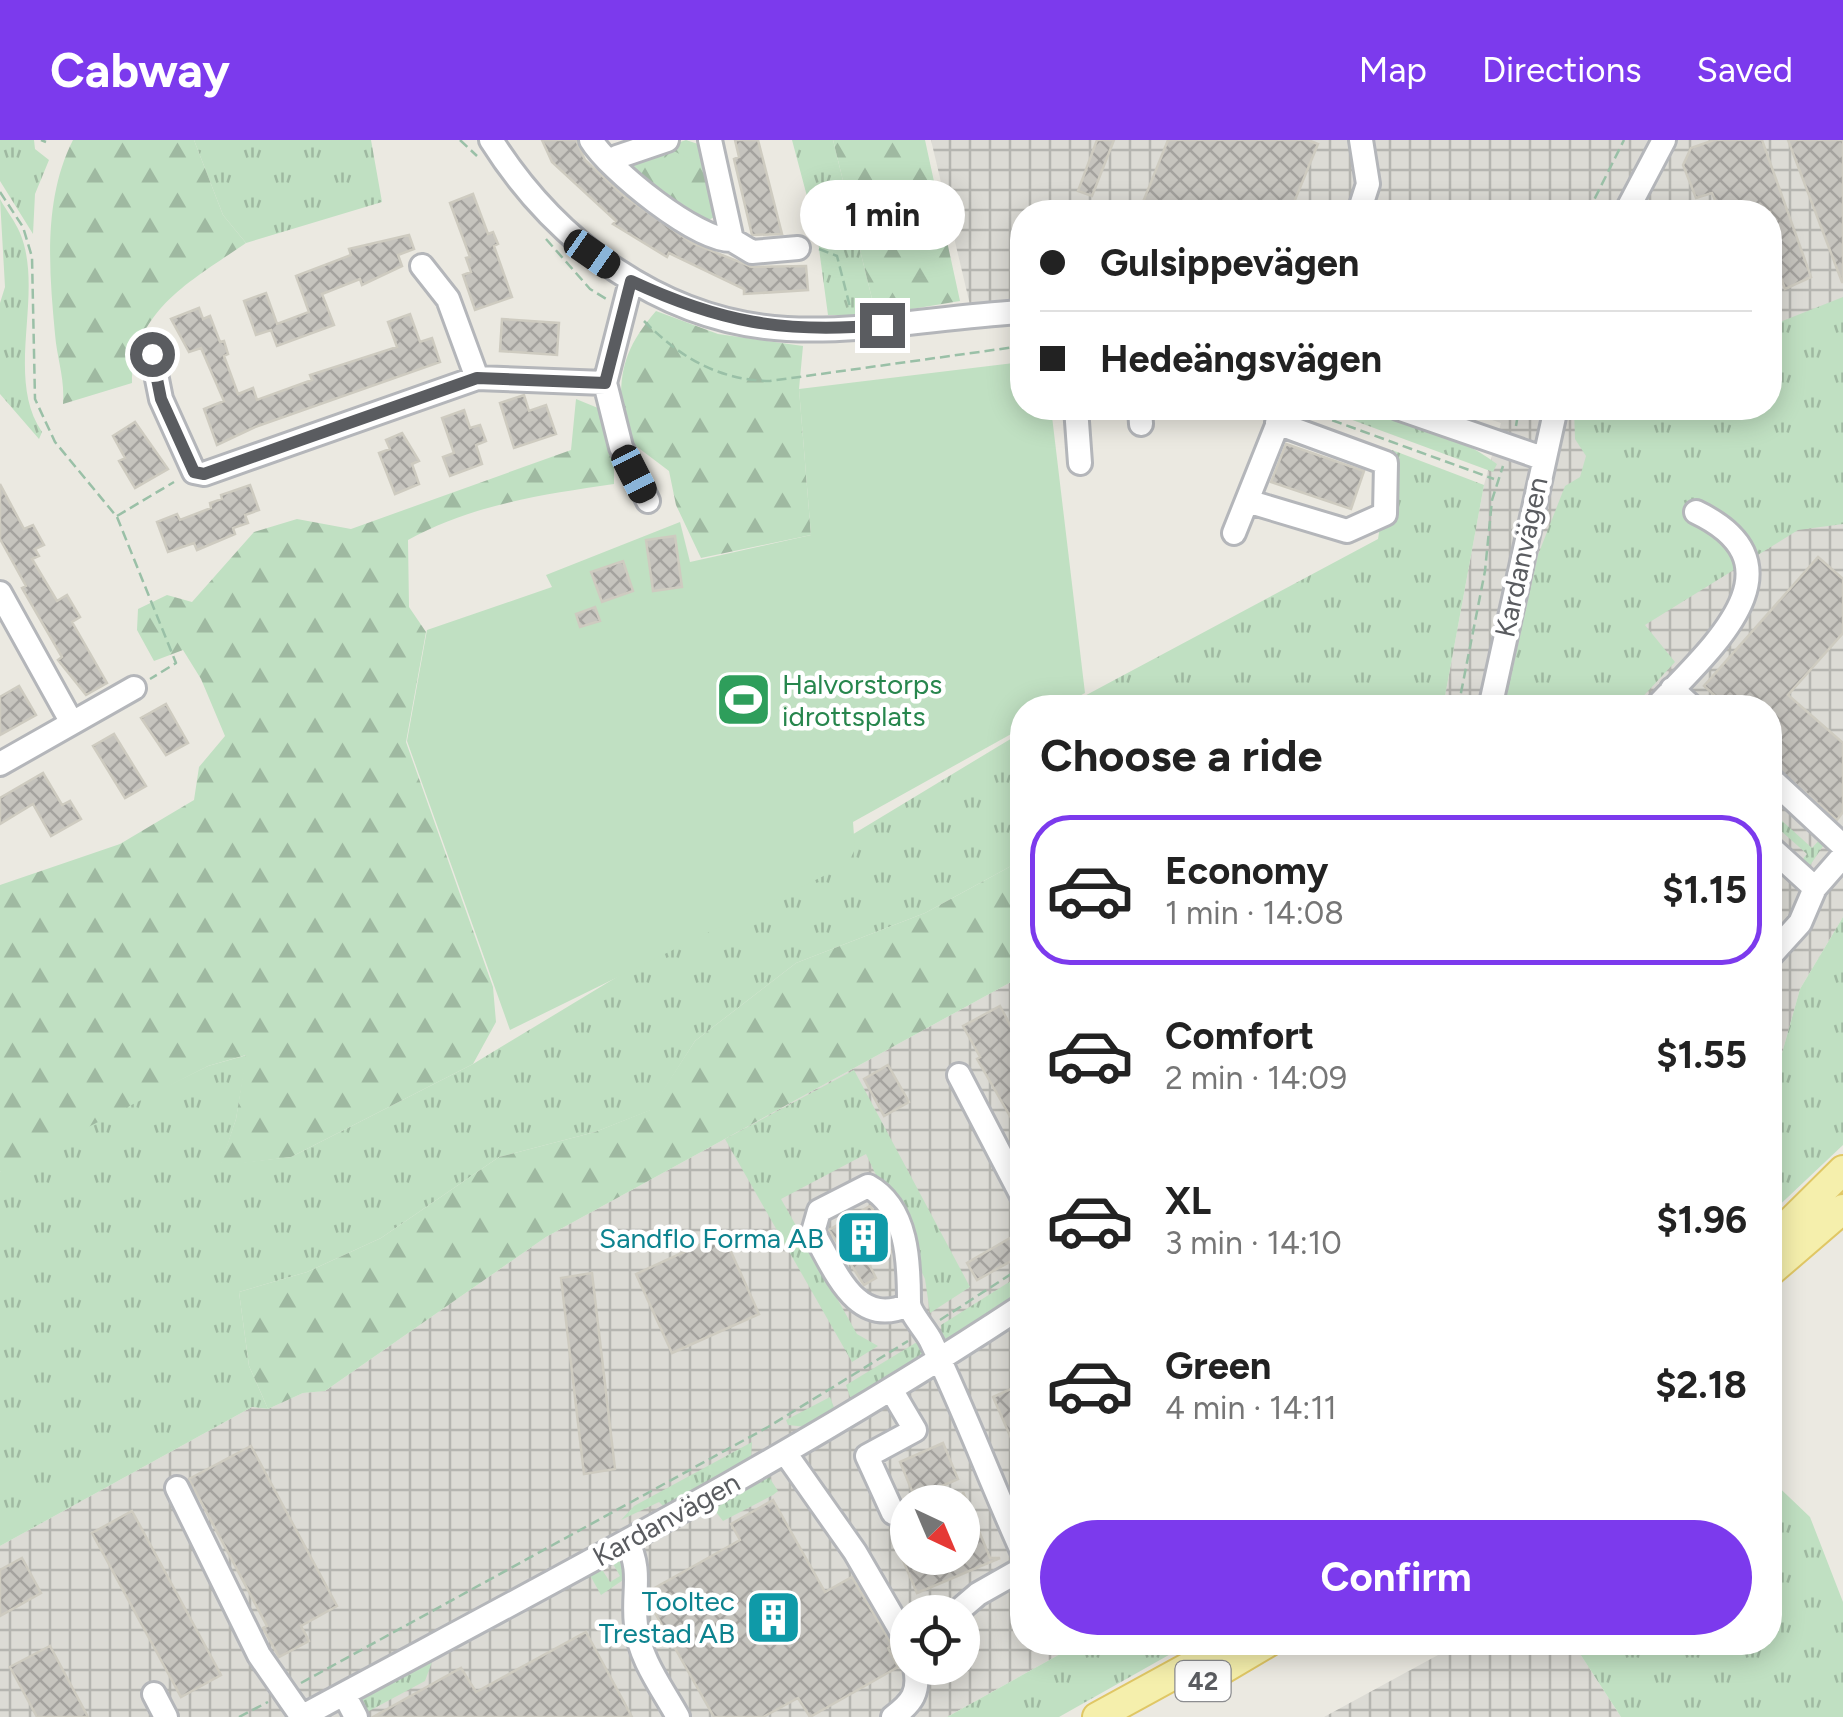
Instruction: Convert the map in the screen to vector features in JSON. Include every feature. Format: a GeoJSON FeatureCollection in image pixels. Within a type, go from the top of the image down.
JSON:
{"type":"FeatureCollection","features":[{"type":"Feature","properties":{"kind":"main road"},"geometry":{"type":"LineString","coordinates":[[1782,1230],[1843,1170]]}},
{"type":"Feature","properties":{"kind":"main road"},"geometry":{"type":"LineString","coordinates":[[1782,1240],[1843,1190]]}},
{"type":"Feature","properties":{"kind":"main road"},"geometry":{"type":"LineString","coordinates":[[1782,1262],[1843,1209]]}},
{"type":"Feature","properties":{"kind":"main road"},"geometry":{"type":"LineString","coordinates":[[1782,1277],[1843,1234]]}},
{"type":"Feature","properties":{"kind":"main road","name":"42"},"geometry":{"type":"LineString","coordinates":[[1097,1717],[1210,1655]]}},
{"type":"Feature","properties":{"kind":"main road","name":"42"},"geometry":{"type":"LineString","coordinates":[[1136,1717],[1246,1655]]}},
{"type":"Feature","properties":{"kind":"street"},"geometry":{"type":"LineString","coordinates":[[491,140],[545,212],[631,281],[684,304],[751,325],[856,328],[1010,313]]}},
{"type":"Feature","properties":{"kind":"street"},"geometry":{"type":"LineString","coordinates":[[592,140],[612,164],[670,210],[703,230],[752,252],[798,248]]}},
{"type":"Feature","properties":{"kind":"street"},"geometry":{"type":"LineString","coordinates":[[612,164],[617,157],[667,140]]}},
{"type":"Feature","properties":{"kind":"street"},"geometry":{"type":"LineString","coordinates":[[710,140],[732,240]]}},
{"type":"Feature","properties":{"kind":"street"},"geometry":{"type":"LineString","coordinates":[[1361,140],[1368,184],[1363,200]]}},
{"type":"Feature","properties":{"kind":"street"},"geometry":{"type":"LineString","coordinates":[[1632,200],[1664,140]]}},
{"type":"Feature","properties":{"kind":"street"},"geometry":{"type":"LineString","coordinates":[[422,266],[448,299],[477,378]]}},
{"type":"Feature","properties":{"kind":"street"},"geometry":{"type":"LineString","coordinates":[[631,281],[605,383],[621,448],[648,501]]}},
{"type":"Feature","properties":{"kind":"street"},"geometry":{"type":"LineString","coordinates":[[152,354],[161,399],[194,472],[204,474],[477,378],[605,383]]}},
{"type":"Feature","properties":{"kind":"street"},"geometry":{"type":"LineString","coordinates":[[1077,420],[1080,462]]}},
{"type":"Feature","properties":{"kind":"street"},"geometry":{"type":"LineString","coordinates":[[1234,532],[1279,420]]}},
{"type":"Feature","properties":{"kind":"street"},"geometry":{"type":"LineString","coordinates":[[1246,501],[1348,531],[1385,514],[1386,462],[1292,420]]}},
{"type":"Feature","properties":{"kind":"street"},"geometry":{"type":"LineString","coordinates":[[1433,420],[1542,458]]}},
{"type":"Feature","properties":{"kind":"street","name":"Kardanvägen"},"geometry":{"type":"LineString","coordinates":[[1493,695],[1553,420]]}},
{"type":"Feature","properties":{"kind":"street"},"geometry":{"type":"LineString","coordinates":[[1667,695],[1732,618],[1750,580],[1748,562],[1736,536],[1696,512]]}},
{"type":"Feature","properties":{"kind":"street"},"geometry":{"type":"LineString","coordinates":[[0,593],[72,723]]}},
{"type":"Feature","properties":{"kind":"street"},"geometry":{"type":"LineString","coordinates":[[0,764],[134,688]]}},
{"type":"Feature","properties":{"kind":"street"},"geometry":{"type":"LineString","coordinates":[[1672,690],[1678,695]]}},
{"type":"Feature","properties":{"kind":"street"},"geometry":{"type":"LineString","coordinates":[[1782,789],[1843,846]]}},
{"type":"Feature","properties":{"kind":"street"},"geometry":{"type":"LineString","coordinates":[[1782,943],[1800,923],[1815,888],[1843,856]]}},
{"type":"Feature","properties":{"kind":"street"},"geometry":{"type":"LineString","coordinates":[[1782,858],[1815,888]]}},
{"type":"Feature","properties":{"kind":"street"},"geometry":{"type":"LineString","coordinates":[[960,1076],[1010,1173]]}},
{"type":"Feature","properties":{"kind":"street"},"geometry":{"type":"LineString","coordinates":[[908,1304],[882,1312],[864,1308],[851,1296],[813,1232],[819,1211],[868,1186],[879,1192],[908,1248],[908,1304],[940,1360],[1010,1526]]}},
{"type":"Feature","properties":{"kind":"street","name":"Kardanvägen"},"geometry":{"type":"LineString","coordinates":[[301,1717],[786,1454],[1010,1314]]}},
{"type":"Feature","properties":{"kind":"street"},"geometry":{"type":"LineString","coordinates":[[890,1508],[866,1456],[915,1430],[892,1391]]}},
{"type":"Feature","properties":{"kind":"street"},"geometry":{"type":"LineString","coordinates":[[786,1454],[855,1552],[890,1612]]}},
{"type":"Feature","properties":{"kind":"street"},"geometry":{"type":"LineString","coordinates":[[177,1488],[259,1655],[301,1717]]}},
{"type":"Feature","properties":{"kind":"street"},"geometry":{"type":"LineString","coordinates":[[627,1541],[639,1565],[634,1596],[641,1650],[678,1717]]}},
{"type":"Feature","properties":{"kind":"street"},"geometry":{"type":"LineString","coordinates":[[977,1595],[1010,1565]]}},
{"type":"Feature","properties":{"kind":"street"},"geometry":{"type":"LineString","coordinates":[[893,1717],[912,1702],[918,1685]]}},
{"type":"Feature","properties":{"kind":"street"},"geometry":{"type":"LineString","coordinates":[[154,1694],[166,1717]]}},
{"type":"Feature","properties":{"kind":"street"},"geometry":{"type":"LineString","coordinates":[[344,1694],[356,1717]]}},
{"type":"Feature","properties":{"kind":"path"},"geometry":{"type":"LineString","coordinates":[[1594,200],[1624,140]]}},
{"type":"Feature","properties":{"kind":"path"},"geometry":{"type":"LineString","coordinates":[[0,192],[22,227],[32,257],[36,399],[55,442],[117,517],[176,663],[134,688]]}},
{"type":"Feature","properties":{"kind":"path"},"geometry":{"type":"LineString","coordinates":[[798,248],[815,247],[837,256],[856,328]]}},
{"type":"Feature","properties":{"kind":"path"},"geometry":{"type":"LineString","coordinates":[[1331,420],[1496,480],[1486,571],[1461,695]]}},
{"type":"Feature","properties":{"kind":"path"},"geometry":{"type":"LineString","coordinates":[[117,517],[194,472]]}},
{"type":"Feature","properties":{"kind":"path"},"geometry":{"type":"LineString","coordinates":[[239,1717],[768,1428],[1010,1276]]}},
{"type":"Feature","properties":{"kind":"shaded area"},"geometry":{"type":"Polygon","coordinates":[[[931,140],[1843,140],[1843,917],[1800,989],[1782,1053],[1782,695],[1445,695],[1484,485],[1501,423],[1492,420],[1782,420],[1782,200],[1010,200],[1010,301],[970,305],[931,140]]]}},
{"type":"Feature","properties":{"kind":"shaded area"},"geometry":{"type":"Polygon","coordinates":[[[1010,983],[1010,1655],[1058,1655],[947,1717],[0,1717],[0,1546],[252,1407],[268,1409],[303,1393],[325,1391],[546,1237],[1010,983]]]}},
{"type":"Feature","properties":{"kind":"shaded area"},"geometry":{"type":"Polygon","coordinates":[[[1438,1655],[1581,1655],[1621,1717],[1324,1717],[1438,1655]]]}},
{"type":"Feature","properties":{"kind":"green space"},"geometry":{"type":"Polygon","coordinates":[[[0,140],[34,140],[35,149],[49,160],[35,194],[33,234],[0,181],[0,140]]]}},
{"type":"Feature","properties":{"kind":"green space"},"geometry":{"type":"Polygon","coordinates":[[[73,140],[194,140],[223,215],[246,243],[186,285],[154,317],[142,336],[132,383],[63,404],[50,235],[57,186],[73,140]]]}},
{"type":"Feature","properties":{"kind":"green space"},"geometry":{"type":"Polygon","coordinates":[[[194,140],[371,140],[382,202],[246,243],[223,215],[194,140]]]}},
{"type":"Feature","properties":{"kind":"green space"},"geometry":{"type":"Polygon","coordinates":[[[686,140],[707,147],[723,213],[702,223],[635,177],[624,161],[686,140]]]}},
{"type":"Feature","properties":{"kind":"green space"},"geometry":{"type":"Polygon","coordinates":[[[792,140],[833,140],[876,315],[828,315],[817,234],[792,140]]]}},
{"type":"Feature","properties":{"kind":"green space"},"geometry":{"type":"Polygon","coordinates":[[[833,140],[925,140],[960,301],[876,315],[833,140]]]}},
{"type":"Feature","properties":{"kind":"green space"},"geometry":{"type":"Polygon","coordinates":[[[672,150],[693,161],[667,185],[652,173],[672,150]]]}},
{"type":"Feature","properties":{"kind":"green space"},"geometry":{"type":"Polygon","coordinates":[[[0,199],[18,229],[27,256],[26,386],[31,410],[42,432],[39,439],[0,394],[0,303],[5,287],[0,199]]]}},
{"type":"Feature","properties":{"kind":"green space"},"geometry":{"type":"Polygon","coordinates":[[[1843,297],[1843,524],[1798,530],[1645,625],[1675,662],[1644,695],[1507,695],[1538,555],[1565,486],[1580,477],[1586,456],[1575,439],[1574,420],[1782,420],[1782,321],[1843,297]]]}},
{"type":"Feature","properties":{"kind":"green space"},"geometry":{"type":"Polygon","coordinates":[[[656,311],[718,334],[803,346],[799,389],[811,535],[701,558],[676,505],[669,471],[624,437],[624,370],[634,342],[656,311]]]}},
{"type":"Feature","properties":{"kind":"green space","name":"Halvorstorps idrottsplats"},"geometry":{"type":"Polygon","coordinates":[[[1010,363],[1010,420],[1052,420],[1085,693],[1010,695],[1010,735],[853,822],[855,849],[848,864],[510,1030],[407,741],[427,630],[552,587],[546,575],[680,522],[690,562],[811,535],[799,389],[1010,363]]]}},
{"type":"Feature","properties":{"kind":"green space"},"geometry":{"type":"Polygon","coordinates":[[[576,399],[598,408],[614,457],[614,484],[483,509],[408,540],[409,607],[426,632],[406,742],[493,987],[496,1022],[473,1064],[291,1157],[220,1166],[236,1119],[246,1055],[208,1066],[0,1172],[0,885],[120,844],[194,800],[199,767],[225,736],[201,679],[183,650],[154,661],[137,630],[138,609],[167,595],[192,602],[254,532],[297,519],[351,529],[571,450],[576,399]]]}},
{"type":"Feature","properties":{"kind":"green space"},"geometry":{"type":"Polygon","coordinates":[[[1352,420],[1413,422],[1478,452],[1497,464],[1493,472],[1352,420]]]}},
{"type":"Feature","properties":{"kind":"green space"},"geometry":{"type":"Polygon","coordinates":[[[1392,450],[1484,485],[1445,695],[1086,695],[1378,539],[1392,450]]]}},
{"type":"Feature","properties":{"kind":"green space"},"geometry":{"type":"Polygon","coordinates":[[[1010,739],[1010,867],[925,913],[796,963],[695,1041],[651,1110],[595,1132],[499,1157],[381,1238],[307,1272],[239,1292],[249,1366],[268,1409],[252,1407],[0,1546],[0,1172],[7,1165],[208,1066],[247,1055],[236,1119],[221,1165],[291,1157],[473,1064],[1010,739]]]}},
{"type":"Feature","properties":{"kind":"green space"},"geometry":{"type":"Polygon","coordinates":[[[1782,821],[1812,848],[1821,838],[1825,843],[1809,867],[1798,865],[1807,854],[1782,832],[1782,821]]]}},
{"type":"Feature","properties":{"kind":"green space"},"geometry":{"type":"Polygon","coordinates":[[[1010,867],[1010,983],[546,1237],[325,1391],[303,1393],[268,1409],[249,1366],[239,1292],[307,1272],[381,1238],[499,1157],[595,1132],[650,1110],[695,1041],[796,963],[925,913],[1010,867]]]}},
{"type":"Feature","properties":{"kind":"green space"},"geometry":{"type":"Polygon","coordinates":[[[1843,917],[1843,1145],[1782,1203],[1782,1053],[1800,989],[1843,917]]]}},
{"type":"Feature","properties":{"kind":"green space"},"geometry":{"type":"Polygon","coordinates":[[[854,1070],[970,1287],[930,1313],[925,1279],[866,1154],[781,1199],[857,1334],[878,1346],[852,1362],[725,1139],[854,1070]]]}},
{"type":"Feature","properties":{"kind":"green space"},"geometry":{"type":"Polygon","coordinates":[[[1010,1282],[1010,1298],[948,1339],[942,1338],[941,1325],[1010,1282]]]}},
{"type":"Feature","properties":{"kind":"green space"},"geometry":{"type":"Polygon","coordinates":[[[917,1342],[923,1354],[855,1398],[850,1397],[846,1385],[917,1342]]]}},
{"type":"Feature","properties":{"kind":"green space"},"geometry":{"type":"Polygon","coordinates":[[[830,1397],[835,1410],[806,1427],[788,1425],[786,1420],[830,1397]]]}},
{"type":"Feature","properties":{"kind":"green space"},"geometry":{"type":"Polygon","coordinates":[[[752,1442],[751,1457],[663,1506],[659,1502],[621,1520],[634,1506],[752,1442]]]}},
{"type":"Feature","properties":{"kind":"green space"},"geometry":{"type":"Polygon","coordinates":[[[769,1477],[778,1491],[773,1495],[723,1521],[712,1507],[769,1477]]]}},
{"type":"Feature","properties":{"kind":"green space"},"geometry":{"type":"Polygon","coordinates":[[[1782,1490],[1810,1517],[1843,1602],[1843,1717],[1621,1717],[1581,1655],[1782,1655],[1782,1490]]]}},
{"type":"Feature","properties":{"kind":"green space"},"geometry":{"type":"Polygon","coordinates":[[[620,1558],[629,1576],[601,1595],[591,1577],[576,1583],[601,1568],[610,1582],[620,1576],[612,1562],[620,1558]]]}},
{"type":"Feature","properties":{"kind":"green space"},"geometry":{"type":"Polygon","coordinates":[[[1058,1655],[1169,1655],[1059,1717],[947,1717],[1058,1655]]]}},
{"type":"Feature","properties":{"kind":"green space"},"geometry":{"type":"Polygon","coordinates":[[[432,1662],[425,1681],[369,1711],[354,1703],[432,1662]]]}},
{"type":"Feature","properties":{"kind":"building"},"geometry":{"type":"Polygon","coordinates":[[[542,140],[576,140],[585,160],[624,196],[692,243],[752,267],[806,266],[808,290],[744,294],[744,289],[669,253],[667,257],[613,224],[616,221],[552,162],[542,140]]]}},
{"type":"Feature","properties":{"kind":"building"},"geometry":{"type":"Polygon","coordinates":[[[735,140],[758,140],[782,234],[752,235],[734,159],[739,157],[735,140]]]}},
{"type":"Feature","properties":{"kind":"building"},"geometry":{"type":"Polygon","coordinates":[[[1097,140],[1114,140],[1092,196],[1078,191],[1097,140]]]}},
{"type":"Feature","properties":{"kind":"building"},"geometry":{"type":"Polygon","coordinates":[[[1168,140],[1308,140],[1318,144],[1295,200],[1144,200],[1168,140]]]}},
{"type":"Feature","properties":{"kind":"building"},"geometry":{"type":"Polygon","coordinates":[[[1714,140],[1762,140],[1811,277],[1785,289],[1782,200],[1715,200],[1712,193],[1696,198],[1683,165],[1691,148],[1714,140]]]}},
{"type":"Feature","properties":{"kind":"building"},"geometry":{"type":"Polygon","coordinates":[[[1788,140],[1843,140],[1843,282],[1842,282],[1788,140]]]}},
{"type":"Feature","properties":{"kind":"building"},"geometry":{"type":"Polygon","coordinates":[[[473,194],[488,234],[493,232],[498,244],[494,246],[512,297],[475,310],[463,275],[471,272],[466,258],[470,257],[450,203],[473,194]]]}},
{"type":"Feature","properties":{"kind":"building"},"geometry":{"type":"Polygon","coordinates":[[[409,235],[414,249],[398,255],[402,266],[362,285],[360,279],[322,294],[334,325],[277,346],[271,330],[256,335],[244,301],[266,293],[277,324],[309,312],[296,276],[351,255],[349,249],[409,235]]]}},
{"type":"Feature","properties":{"kind":"building"},"geometry":{"type":"Polygon","coordinates":[[[199,308],[203,319],[210,316],[220,342],[224,341],[228,354],[224,356],[238,394],[253,388],[257,400],[312,380],[310,375],[397,347],[388,322],[410,314],[420,342],[432,338],[440,362],[255,427],[217,445],[204,409],[224,401],[201,348],[189,352],[171,319],[199,308]]]}},
{"type":"Feature","properties":{"kind":"building"},"geometry":{"type":"Polygon","coordinates":[[[502,319],[559,323],[557,355],[500,351],[502,319]]]}},
{"type":"Feature","properties":{"kind":"building"},"geometry":{"type":"Polygon","coordinates":[[[524,395],[529,411],[546,405],[556,434],[514,448],[500,403],[524,395]]]}},
{"type":"Feature","properties":{"kind":"building"},"geometry":{"type":"Polygon","coordinates":[[[464,410],[470,428],[480,425],[486,441],[476,445],[482,464],[450,476],[443,457],[454,453],[442,418],[464,410]]]}},
{"type":"Feature","properties":{"kind":"building"},"geometry":{"type":"Polygon","coordinates":[[[135,422],[168,469],[135,488],[119,461],[125,458],[113,436],[135,422]]]}},
{"type":"Feature","properties":{"kind":"building"},"geometry":{"type":"Polygon","coordinates":[[[402,433],[419,461],[412,464],[419,484],[395,494],[379,453],[390,449],[386,440],[402,433]]]}},
{"type":"Feature","properties":{"kind":"building"},"geometry":{"type":"Polygon","coordinates":[[[1286,444],[1364,471],[1351,509],[1271,482],[1286,444]]]}},
{"type":"Feature","properties":{"kind":"building"},"geometry":{"type":"Polygon","coordinates":[[[0,484],[24,529],[33,525],[44,545],[35,549],[39,556],[32,559],[57,601],[67,595],[80,617],[72,622],[107,683],[86,695],[58,660],[62,657],[22,588],[26,586],[0,539],[0,484]]]}},
{"type":"Feature","properties":{"kind":"building"},"geometry":{"type":"Polygon","coordinates":[[[250,485],[259,510],[245,515],[248,523],[233,528],[235,534],[197,550],[194,543],[168,552],[157,522],[177,514],[180,520],[211,508],[210,503],[222,499],[221,495],[250,485]]]}},
{"type":"Feature","properties":{"kind":"building"},"geometry":{"type":"Polygon","coordinates":[[[675,536],[682,587],[653,591],[646,540],[675,536]]]}},
{"type":"Feature","properties":{"kind":"building"},"geometry":{"type":"Polygon","coordinates":[[[1818,557],[1843,579],[1843,633],[1788,695],[1843,743],[1843,812],[1837,820],[1782,772],[1782,695],[1714,695],[1704,686],[1818,557]]]}},
{"type":"Feature","properties":{"kind":"building"},"geometry":{"type":"Polygon","coordinates":[[[623,561],[633,591],[602,602],[591,572],[623,561]]]}},
{"type":"Feature","properties":{"kind":"building"},"geometry":{"type":"Polygon","coordinates":[[[595,607],[600,621],[580,627],[576,614],[595,607]]]}},
{"type":"Feature","properties":{"kind":"building"},"geometry":{"type":"Polygon","coordinates":[[[19,686],[36,715],[0,735],[0,697],[19,686]]]}},
{"type":"Feature","properties":{"kind":"building"},"geometry":{"type":"Polygon","coordinates":[[[166,704],[188,743],[166,755],[141,718],[166,704]]]}},
{"type":"Feature","properties":{"kind":"building"},"geometry":{"type":"Polygon","coordinates":[[[114,734],[146,786],[125,798],[93,746],[114,734]]]}},
{"type":"Feature","properties":{"kind":"building"},"geometry":{"type":"Polygon","coordinates":[[[43,773],[62,805],[70,801],[81,819],[51,836],[33,804],[0,824],[0,798],[43,773]]]}},
{"type":"Feature","properties":{"kind":"building"},"geometry":{"type":"Polygon","coordinates":[[[1000,1006],[1010,1025],[1010,1116],[977,1059],[980,1057],[963,1026],[1000,1006]]]}},
{"type":"Feature","properties":{"kind":"building"},"geometry":{"type":"Polygon","coordinates":[[[888,1065],[909,1102],[884,1116],[864,1079],[888,1065]]]}},
{"type":"Feature","properties":{"kind":"building","name":"Sandflo Forma AB"},"geometry":{"type":"Polygon","coordinates":[[[870,1206],[885,1228],[891,1252],[869,1264],[876,1278],[864,1285],[829,1230],[870,1206]]]}},
{"type":"Feature","properties":{"kind":"building"},"geometry":{"type":"Polygon","coordinates":[[[723,1234],[759,1314],[672,1353],[636,1274],[723,1234]]]}},
{"type":"Feature","properties":{"kind":"building"},"geometry":{"type":"Polygon","coordinates":[[[1010,1238],[1010,1262],[977,1280],[967,1263],[1010,1238]]]}},
{"type":"Feature","properties":{"kind":"building"},"geometry":{"type":"Polygon","coordinates":[[[592,1273],[615,1469],[584,1474],[561,1278],[592,1273]]]}},
{"type":"Feature","properties":{"kind":"building"},"geometry":{"type":"Polygon","coordinates":[[[1010,1389],[1010,1436],[993,1397],[1010,1389]]]}},
{"type":"Feature","properties":{"kind":"building"},"geometry":{"type":"Polygon","coordinates":[[[943,1443],[958,1479],[944,1485],[910,1485],[900,1462],[943,1443]]]}},
{"type":"Feature","properties":{"kind":"building"},"geometry":{"type":"Polygon","coordinates":[[[251,1446],[337,1606],[301,1626],[309,1641],[279,1657],[263,1628],[267,1626],[189,1479],[251,1446]]]}},
{"type":"Feature","properties":{"kind":"building","name":"Tooltec Trestad AB"},"geometry":{"type":"Polygon","coordinates":[[[773,1500],[825,1592],[852,1577],[890,1642],[890,1672],[810,1717],[798,1698],[763,1717],[714,1717],[650,1604],[651,1590],[740,1540],[731,1524],[773,1500]]]}},
{"type":"Feature","properties":{"kind":"building"},"geometry":{"type":"Polygon","coordinates":[[[132,1511],[221,1675],[181,1697],[92,1533],[132,1511]]]}},
{"type":"Feature","properties":{"kind":"building"},"geometry":{"type":"Polygon","coordinates":[[[980,1534],[990,1558],[1000,1558],[980,1566],[980,1534]]]}},
{"type":"Feature","properties":{"kind":"building"},"geometry":{"type":"Polygon","coordinates":[[[22,1558],[41,1593],[0,1616],[0,1570],[22,1558]]]}},
{"type":"Feature","properties":{"kind":"building"},"geometry":{"type":"Polygon","coordinates":[[[909,1575],[960,1575],[917,1593],[909,1575]]]}},
{"type":"Feature","properties":{"kind":"building"},"geometry":{"type":"Polygon","coordinates":[[[586,1632],[632,1717],[373,1717],[461,1668],[476,1692],[586,1632]]]}},
{"type":"Feature","properties":{"kind":"building"},"geometry":{"type":"Polygon","coordinates":[[[50,1646],[88,1717],[37,1717],[10,1667],[50,1646]]]}},
{"type":"Feature","properties":{"kind":"place","name":"Halvorstorps idrottsplats"},"geometry":{"type":"Point","coordinates":[743,700]}},
{"type":"Feature","properties":{"kind":"place","name":"Sandflo Forma AB"},"geometry":{"type":"Point","coordinates":[863,1238]}},
{"type":"Feature","properties":{"kind":"place","name":"Tooltec Trestad AB"},"geometry":{"type":"Point","coordinates":[774,1617]}},
{"type":"Feature","properties":{"kind":"route"},"geometry":{"type":"LineString","coordinates":[[152,354],[161,399],[194,472],[204,474],[477,378],[605,383],[631,281],[670,300],[751,325],[787,329],[882,325]]}}]}
